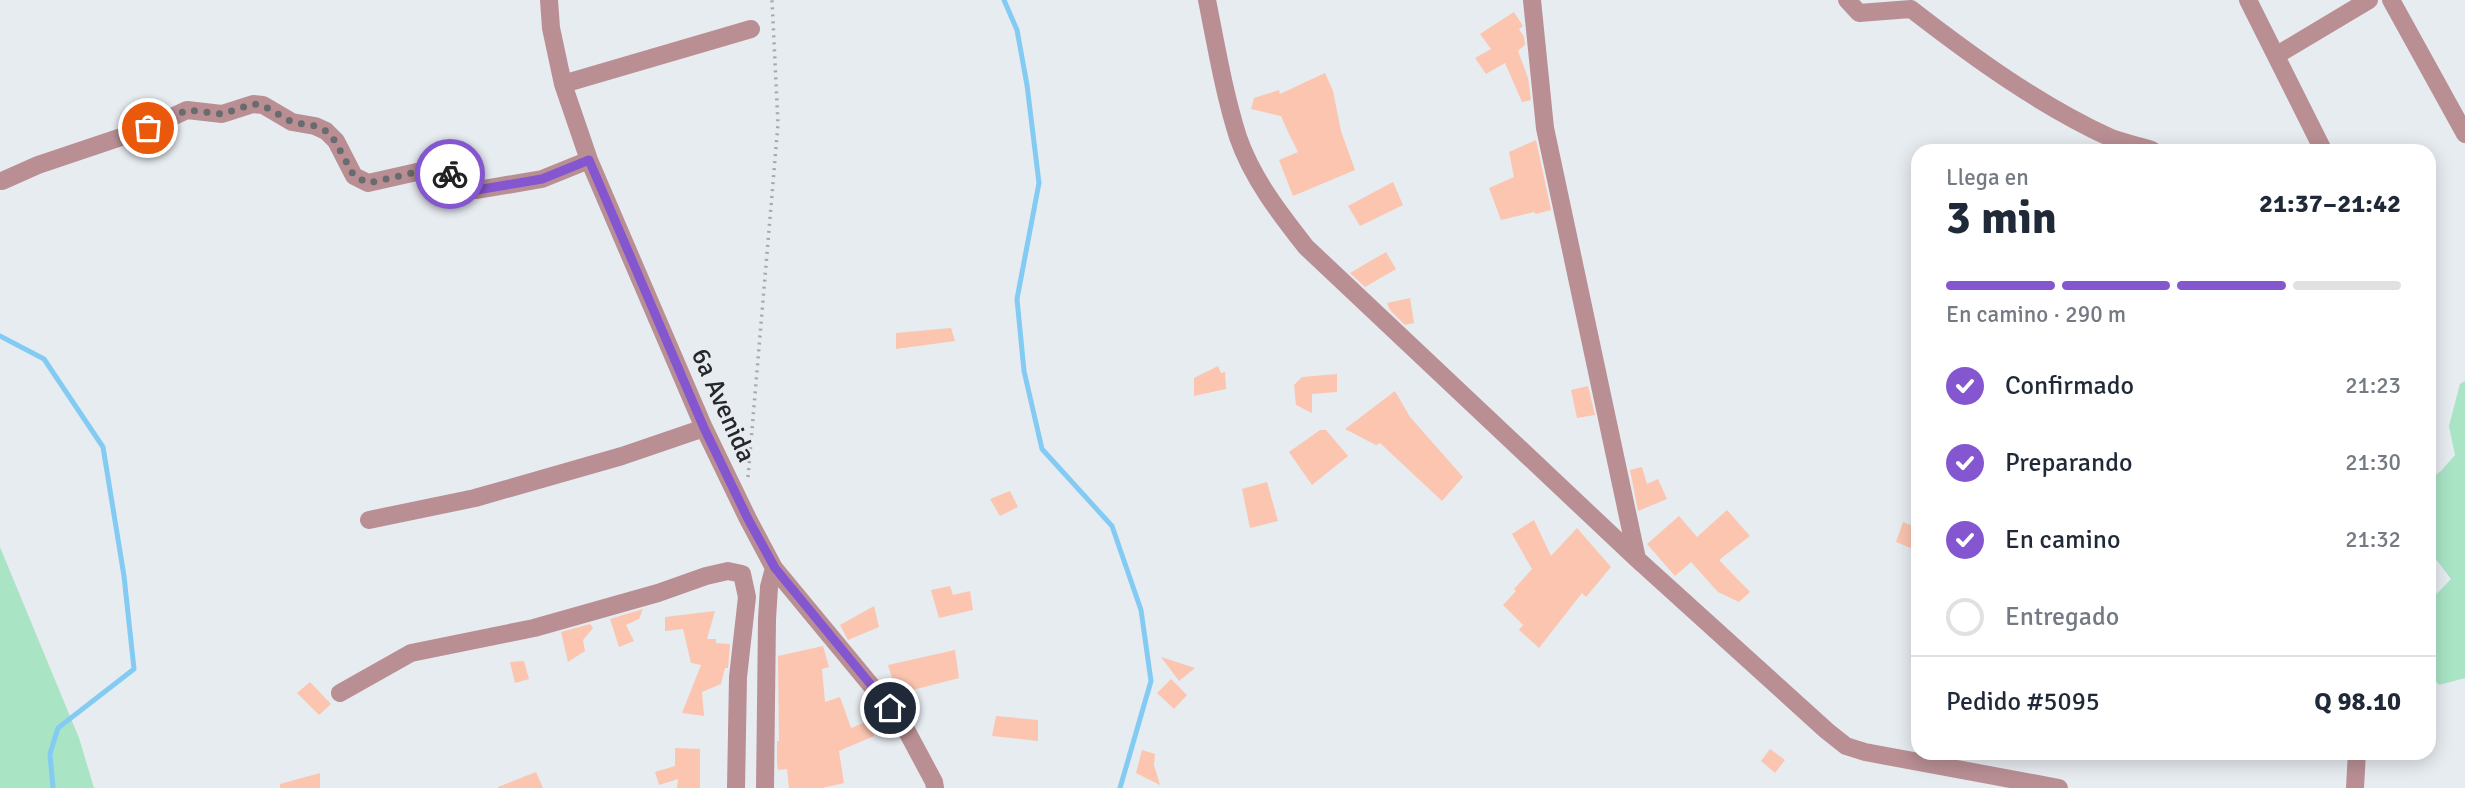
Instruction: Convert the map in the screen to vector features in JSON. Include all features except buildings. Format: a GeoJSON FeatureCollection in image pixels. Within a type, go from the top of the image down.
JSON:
{"type":"FeatureCollection","features":[{"type":"Feature","properties":{"kind":"street","name":"6a Avenida"},"geometry":{"type":"LineString","coordinates":[[549,0],[551,29],[564,84],[589,160],[704,428],[745,514],[775,568],[903,724],[935,788]]}},
{"type":"Feature","properties":{"kind":"street"},"geometry":{"type":"LineString","coordinates":[[1207,0],[1239,139],[1260,182],[1282,216],[1307,247],[1637,559],[1827,732],[1846,746],[1865,752],[2059,788]]}},
{"type":"Feature","properties":{"kind":"street"},"geometry":{"type":"LineString","coordinates":[[1532,0],[1545,128],[1637,559]]}},
{"type":"Feature","properties":{"kind":"street"},"geometry":{"type":"LineString","coordinates":[[1847,0],[1859,13],[1911,9],[1966,52],[2038,99],[2112,138],[2132,144]]}},
{"type":"Feature","properties":{"kind":"street"},"geometry":{"type":"LineString","coordinates":[[2248,0],[2320,144]]}},
{"type":"Feature","properties":{"kind":"street"},"geometry":{"type":"LineString","coordinates":[[2277,55],[2369,0]]}},
{"type":"Feature","properties":{"kind":"street"},"geometry":{"type":"LineString","coordinates":[[2391,0],[2465,134]]}},
{"type":"Feature","properties":{"kind":"street"},"geometry":{"type":"LineString","coordinates":[[564,84],[751,29]]}},
{"type":"Feature","properties":{"kind":"street"},"geometry":{"type":"LineString","coordinates":[[2,181],[38,165],[148,128],[187,110],[222,114],[253,104],[262,105],[292,122],[326,131],[335,141],[354,176],[368,183],[430,169],[444,170],[463,185],[477,190],[542,179],[589,160]]}},
{"type":"Feature","properties":{"kind":"street"},"geometry":{"type":"LineString","coordinates":[[369,520],[475,498],[622,456],[704,428]]}},
{"type":"Feature","properties":{"kind":"street"},"geometry":{"type":"LineString","coordinates":[[765,788],[769,587],[775,568]]}},
{"type":"Feature","properties":{"kind":"street"},"geometry":{"type":"LineString","coordinates":[[340,693],[411,653],[534,628],[658,593],[706,576],[729,571],[742,574],[747,597],[738,677],[736,788]]}},
{"type":"Feature","properties":{"kind":"street"},"geometry":{"type":"LineString","coordinates":[[747,597],[769,587]]}},
{"type":"Feature","properties":{"kind":"street"},"geometry":{"type":"LineString","coordinates":[[2355,788],[2357,760]]}},
{"type":"Feature","properties":{"kind":"path"},"geometry":{"type":"LineString","coordinates":[[745,514],[778,124],[772,0]]}},
{"type":"Feature","properties":{"kind":"green space"},"geometry":{"type":"Polygon","coordinates":[[[2465,381],[2465,678],[2439,685],[2436,681],[2436,595],[2451,579],[2436,559],[2436,475],[2455,455],[2449,426],[2460,384],[2465,381]]]}},
{"type":"Feature","properties":{"kind":"green space"},"geometry":{"type":"Polygon","coordinates":[[[0,547],[79,738],[94,788],[0,788],[0,547]]]}},
{"type":"Feature","properties":{"kind":"waterway"},"geometry":{"type":"LineString","coordinates":[[1004,0],[1017,30],[1039,183],[1017,299],[1024,371],[1042,449],[1112,526],[1141,610],[1151,681],[1120,788]]}},
{"type":"Feature","properties":{"kind":"waterway"},"geometry":{"type":"LineString","coordinates":[[0,336],[44,359],[103,447],[124,576],[134,669],[58,728],[50,754],[53,788]]}},
{"type":"Feature","properties":{"kind":"way so far"},"geometry":{"type":"LineString","coordinates":[[148,128],[187,110],[222,114],[253,104],[262,105],[292,122],[326,131],[335,141],[354,176],[368,183],[430,169],[444,170],[450,174]]}},
{"type":"Feature","properties":{"kind":"route"},"geometry":{"type":"LineString","coordinates":[[450,174],[463,185],[477,190],[542,179],[589,160],[704,428],[748,519],[775,568],[890,708]]}}]}
